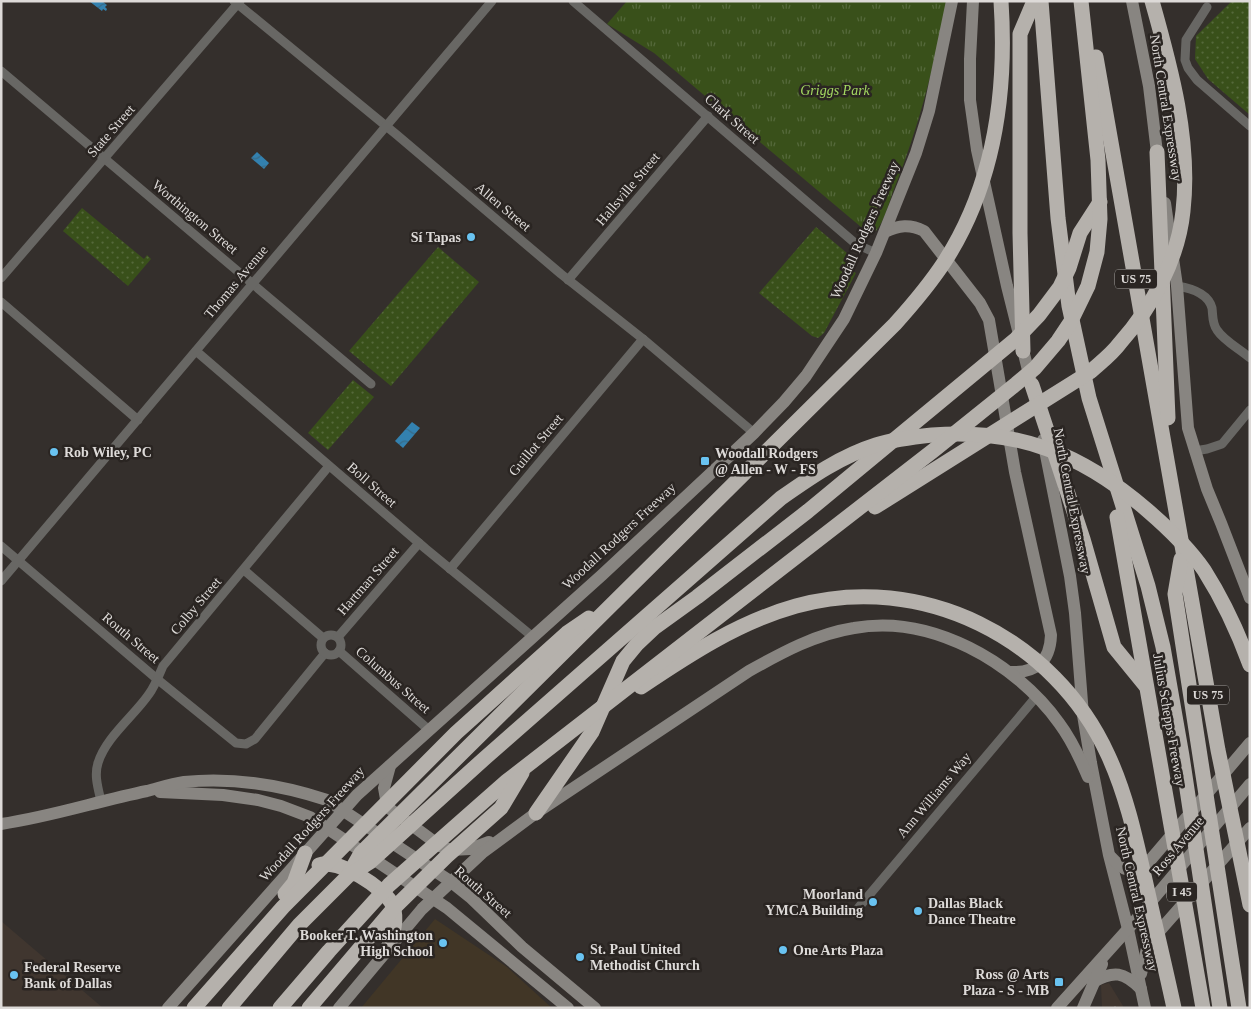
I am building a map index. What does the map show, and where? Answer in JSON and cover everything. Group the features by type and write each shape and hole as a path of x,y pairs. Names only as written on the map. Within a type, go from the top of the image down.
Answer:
{"highway":[{"path":"348,876 361,853 895,324 925,289 945,261 960,235 976,199 995,138 1003,73 1001,1"},
{"path":"1023,351 1020,260 1020,34 1034,1"},
{"path":"1041,1 1057,210 1065,278 1077,348 1101,438 1148,586 1168,667 1220,1008"},
{"path":"280,1008 389,885 506,780 1016,384 1035,368 1058,341 1080,304 1091,277 1099,235 1098,160 1081,1"},
{"name":"US 75","path":"1087,1 1218,750 1250,905"},
{"path":"831,529 858,517 1090,372 1119,345 1141,317 1159,287 1174,253 1183,213 1185,178 1176,99 1152,1"},
{"path":"1157,152 1169,434 1176,507"},
{"path":"536,812 592,732 622,661 636,644 654,628 808,511 1016,339 1039,315 1060,287 1069,268 1080,233 1100,202"},
{"path":"1032,385 1083,539 1114,647 1147,688"},
{"path":"229,1008 299,925 348,876 370,862 485,758 781,498 821,470 850,455 876,445 907,438 958,433 987,434 1024,441 1063,455 1098,472 1169,529 1203,569 1226,609 1250,665"},
{"name":"Julius Schepps Freeway","path":"1101,438 1116,511 1203,1008"},
{"path":"1183,545 1176,594 1239,1008"},
{"path":"506,780 633,692 701,648 743,625 770,614 812,602 856,597 903,600 950,610 998,632 1035,658 1070,693 1097,733 1114,770 1128,808 1174,1008"},
{"path":"193,1008 283,907 456,733 567,633 617,599"},
{"path":"310,1008 394,908 446,856 501,808 526,766"},
{"path":"294,883 305,854"},
{"path":"193,1008 294,883 309,868 323,863 337,865 358,874 380,890 392,904 396,920 387,951"}],"main road":[{"name":"Woodall Rodgers Freeway","path":"168,1008 343,811 391,764 533,637 754,433 789,397 815,365 844,319 876,253 916,153 927,117 952,1"},
{"name":"North Central Expressway","path":"973,1 970,92 975,133 991,216 1032,385 1070,576 1075,613 1082,715 1109,856 1128,929 1145,1008"},
{"name":"North Central Expressway","path":"1132,1 1150,86 1157,152 1178,286 1188,428 1206,489 1250,598"},
{"path":"885,232 896,227 906,226 916,227 924,231 980,303 988,320 1015,472 1051,635 1051,644 1047,656 1040,664 1031,670 1010,672"},
{"path":"339,1008 433,898 503,836 536,812 749,671 786,651 821,636 856,627 887,626 915,629 943,637 967,647 1010,672 1036,696 1059,722 1074,746 1100,807"},
{"path":"1109,856 1127,870 1133,870 1147,864 1250,744"},
{"path":"391,764 384,788 390,809 440,846 451,850 470,850 503,836"},
{"name":"Routh Street","path":"147,791 183,782 214,781 252,783 283,788 327,800 450,881 470,897 522,947 595,1008"},
{"name":"Ross Avenue","path":"1057,1008 1128,929 1250,784"},
{"path":"1,824 32,819 147,791 222,795 258,800 306,814 433,898 568,1008"},
{"path":"1093,982 1106,974 1118,974 1130,978 1140,985 1143,959 1148,944 1250,828"},
{"name":"Ross Avenue","path":"1083,1008 1093,982 1109,950"}],"street":[{"name":"Thomas Avenue","path":"1,581 492,1"},
{"name":"Clark Street","path":"573,1 856,244 876,253"},
{"name":"Allen Street","path":"237,2 387,126 568,280 754,433"},
{"name":"State Street","path":"1,278 105,159 237,2"},
{"path":"1207,7 1186,40 1185,60 1188,68 1197,80 1250,126"},
{"name":"Worthington Street","path":"1,70 371,384"},
{"name":"Hallsville Street","path":"568,280 708,116"},
{"path":"1178,286 1195,290 1208,299 1212,307 1214,325 1218,332 1250,358"},
{"path":"1,302 138,420"},
{"name":"Guillot Street","path":"450,569 642,339"},
{"name":"Boll Street","path":"196,351 419,543 533,637"},
{"path":"1194,451 1222,444 1250,410"},
{"name":"Colby Street","path":"101,801 97,781 98,762 104,751 119,729 149,694 163,666 329,466"},
{"name":"Hartman Street","path":"338,637 419,543"},
{"name":"Routh Street","path":"1,546 157,679 236,743 246,744 255,738 325,653"},
{"path":"244,570 323,638"},
{"path":"325,653 321,644 323,638 330,634 338,637"},
{"name":"Columbus Street","path":"325,653 331,655 339,651 341,644 338,637"},
{"name":"Columbus Street","path":"339,651 428,730"},
{"name":"Ann Williams Way","path":"854,913 1036,696"}],"shaded area":[{"name":"Booker T. Washington High School","path":"435,919 507,967 552,1008 361,1008"},
{"path":"1,921 103,1008 1,1008"},
{"path":"1109,983 1123,1008 1102,1008 1101,985"}],"green space":[{"name":"Griggs Park","path":"627,1 947,1 931,73 911,143 882,222 876,231 867,232 654,53 607,24"},
{"path":"1232,1 1250,1 1250,115 1208,79 1195,59 1196,36"},
{"path":"82,208 144,259 147,255 151,259 128,286 63,231"},
{"path":"816,227 854,259 855,262 851,270 856,273 824,333 818,338 812,336 759,293"},
{"path":"438,247 479,282 391,386 349,351"},
{"path":"353,380 374,397 328,450 308,433"}],"water":[{"path":"89,1 102,1 107,5 105,7 106,11 103,9 102,11"},
{"path":"257,152 269,163 264,169 251,158"},
{"path":"412,422 420,428 403,448 395,441"}],"place":[{"name":"Sí Tapas","path":"471,237"},
{"name":"Rob Wiley, PC","path":"54,452"},
{"name":"Woodall Rodgers @ Allen - W - FS","path":"705,461"},
{"name":"Moorland YMCA Building","path":"873,902"},
{"name":"Dallas Black Dance Theatre","path":"918,911"},
{"name":"Booker T. Washington High School","path":"443,943"},
{"name":"One Arts Plaza","path":"783,950"},
{"name":"St. Paul United Methodist Church","path":"580,957"},
{"name":"Federal Reserve Bank of Dallas","path":"14,975"},
{"name":"Ross @ Arts Plaza - S - MB","path":"1059,982"}]}
